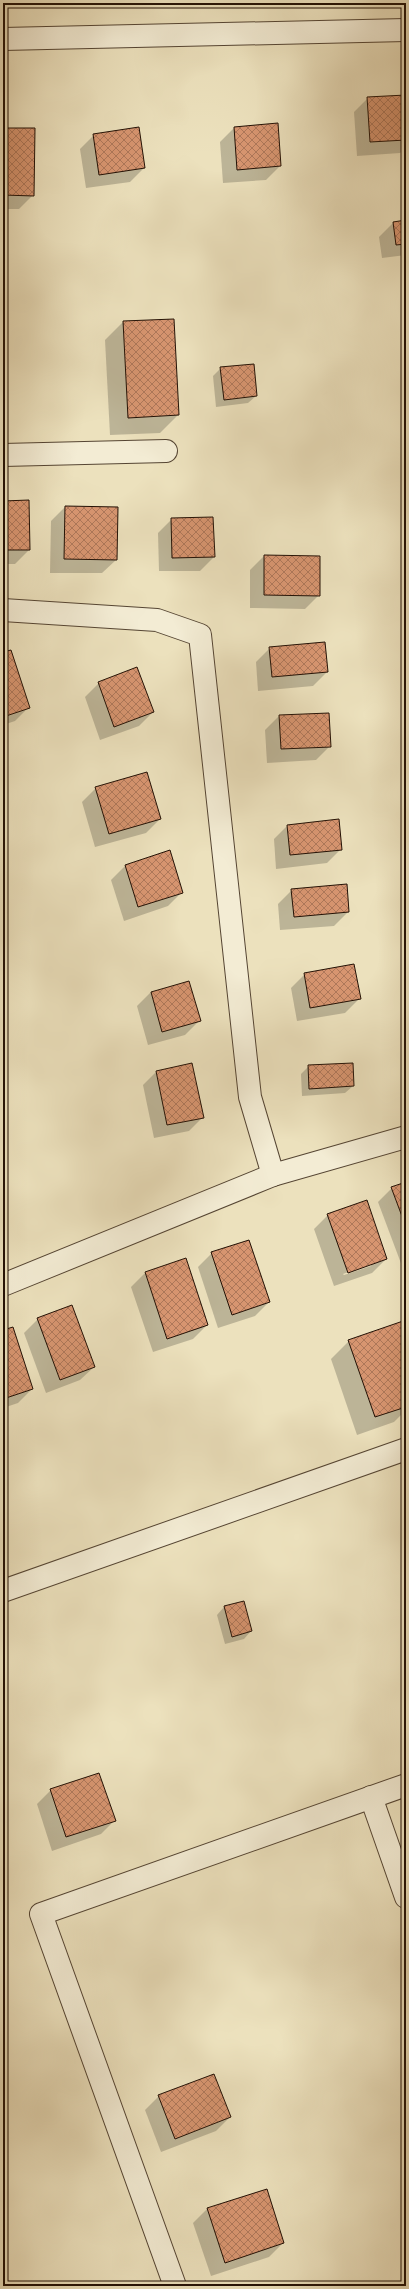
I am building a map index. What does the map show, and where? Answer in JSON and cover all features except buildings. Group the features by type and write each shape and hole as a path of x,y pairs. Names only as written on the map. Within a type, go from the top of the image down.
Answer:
{"street":[{"path":"3,39 406,30"},
{"path":"3,455 166,451"},
{"path":"3,610 157,620 200,635 250,1096 273,1175"},
{"path":"3,1285 273,1175 406,1137"},
{"path":"3,1591 406,1449"},
{"path":"175,2286 41,1914 406,1785"},
{"path":"372,1797 406,1897"}]}
